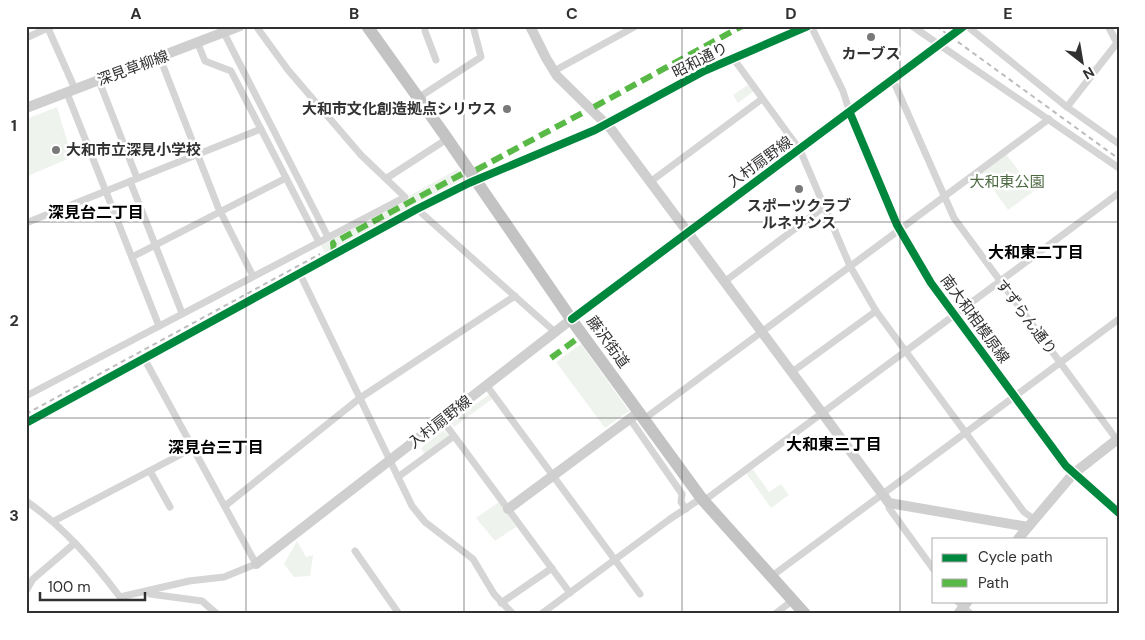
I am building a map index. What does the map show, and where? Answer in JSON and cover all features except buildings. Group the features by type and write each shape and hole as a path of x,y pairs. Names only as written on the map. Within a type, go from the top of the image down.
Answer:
{"highway":[{"name":"藤沢街道","path":"367,26 572,319 638,417 702,499 805,614"}],"street":[{"name":"深見草柳線","path":"26,108 198,44 240,26"},
{"path":"26,396 405,197 361,155 288,70 256,26"},
{"path":"418,98 481,57 473,26"},
{"path":"530,26 554,71 572,93 607,124 883,494 889,503 889,508 932,567"},
{"path":"554,71 636,26"},
{"name":"昭和通り","path":"26,423 145,360 417,209 475,181 607,124 733,58 810,26"},
{"name":"南大和相模原線","path":"810,26 843,91 850,113 900,229 931,283 1073,474 1119,514"},
{"path":"912,26 1119,168"},
{"path":"965,26 1067,107 1119,144"},
{"name":"入村扇野線","path":"256,564 572,319 965,26"},
{"path":"1067,107 1118,43 1108,26"},
{"path":"26,38 49,27 106,191 159,326"},
{"path":"425,31 436,60"},
{"path":"224,33 328,237"},
{"path":"198,44 205,61 230,71 319,242"},
{"path":"160,58 220,212 253,276"},
{"path":"733,58 800,150 850,266 876,311 1031,523"},
{"name":"すずらん通り","path":"893,80 943,197 954,218 1118,439"},
{"path":"99,81 155,245 182,313"},
{"path":"650,182 762,99"},
{"path":"508,509 762,331 1049,119"},
{"path":"26,223 261,129"},
{"path":"387,178 447,139"},
{"path":"132,257 286,178"},
{"path":"541,614 686,509 709,497 1119,193"},
{"path":"724,282 824,207"},
{"path":"417,209 555,332"},
{"path":"300,274 412,506 425,522 473,559 501,603 513,614"},
{"path":"225,506 360,398 515,296"},
{"path":"792,372 876,311"},
{"path":"772,576 1119,319"},
{"path":"26,501 54,521 97,566 120,597 145,593 189,581 224,577 256,564 145,360"},
{"path":"487,386 640,594"},
{"path":"638,417 682,494 681,502 686,509"},
{"path":"442,420 570,593"},
{"path":"398,478 454,436"},
{"path":"1019,538 1073,474 1118,439"},
{"path":"54,521 193,448"},
{"path":"150,471 170,507"},
{"path":"889,503 1031,523"},
{"path":"26,591 33,579 75,543"},
{"path":"355,550 399,614"},
{"path":"501,603 552,568"},
{"path":"145,593 202,601 217,614"},
{"path":"775,614 793,600"}],"green space":[{"path":"749,84 754,91 738,103 733,95"},
{"path":"57,107 72,157 26,177 26,119"},
{"name":"大和東公園","path":"1006,154 1034,191 1008,210 981,172"},
{"path":"458,169 465,180 326,256 320,243 410,198 409,196"},
{"path":"581,344 629,411 605,428 556,362"},
{"path":"490,394 492,399 454,427 450,422"},
{"path":"444,430 449,436 425,455 421,448"},
{"path":"752,468 769,492 781,484 789,495 771,508 746,473"},
{"path":"499,502 516,527 495,541 476,518"},
{"path":"297,541 306,557 313,555 310,576 294,577 284,564"}],"railway":[{"path":"936,26 1119,159"},
{"path":"26,414 320,254"}],"marked path":[{"path":"594,107 742,26"},
{"path":"476,170 586,111"},
{"path":"334,252 333,243 462,174"},
{"path":"551,358 578,338"}],"cycle path":[{"path":"26,423 417,209 469,183 595,130 704,71 808,26"},
{"path":"572,319 964,26"},
{"path":"850,113 897,225 931,283 1066,466 1119,513"}],"place":[{"name":"カーブス","path":"871,37"},
{"name":"大和市文化創造拠点シリウス","path":"507,109"},
{"name":"大和市立深見小学校","path":"56,150"},
{"name":"スポーツクラブ ルネサンス","path":"799,189"}],"district":[{"name":"深見台二丁目","path":"96,212"},
{"name":"大和東二丁目","path":"1036,252"},
{"name":"大和東三丁目","path":"834,444"},
{"name":"深見台三丁目","path":"216,447"}]}
